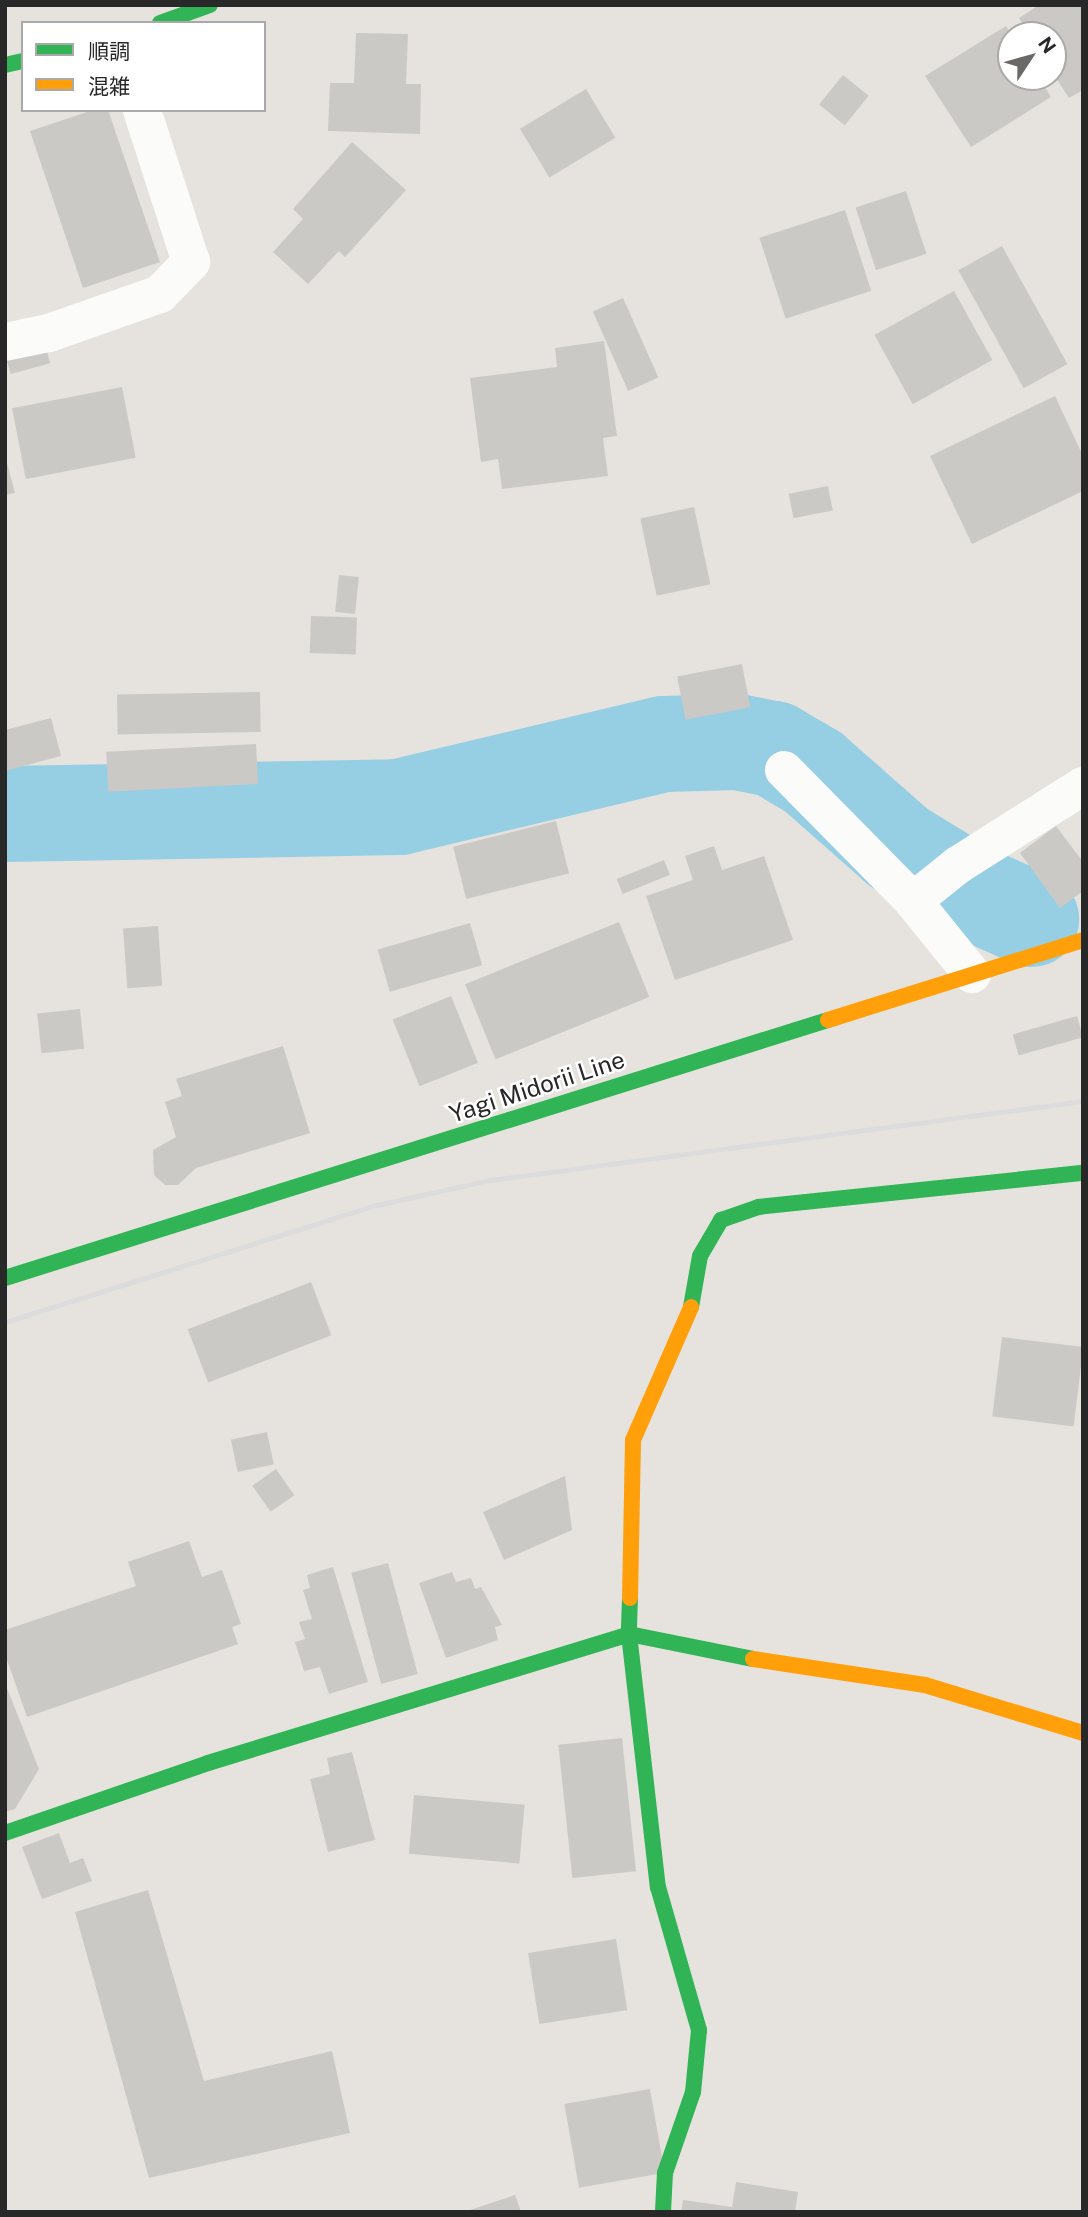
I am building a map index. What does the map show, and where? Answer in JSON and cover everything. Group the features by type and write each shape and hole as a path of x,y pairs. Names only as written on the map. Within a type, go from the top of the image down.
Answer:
{"main road":[{"path":"165,21 209,5"},
{"name":"Yagi Midorii Line","path":"5,1278 1083,940"},
{"path":"663,2212 665,2173 693,2092 699,2030 659,1887 629,1633 633,1440 689,1321 700,1256 721,1220 758,1207 1083,1173"},
{"path":"5,1833 208,1763 629,1633 677,1647 925,1685 1083,1734"}],"street":[{"path":"5,342 49,333 160,294 191,262 143,112"},
{"path":"784,770 921,895 972,974"},
{"path":"921,895 958,864 1083,786"}],"building":[{"path":"1039,5 1083,5 1083,90 1069,98 1065,91 1067,91 1067,21 1021,21 1019,18"},
{"path":"997,32 997,91 1047,91 1051,97 971,147 925,76"},
{"path":"356,33 408,34 406,84 421,84 420,134 328,131 330,83 354,83"},
{"path":"843,75 869,96 845,125 819,105"},
{"path":"586,89 615,138 549,178 520,129"},
{"path":"87,112 109,112 160,262 83,288 30,131"},
{"path":"352,142 406,190 345,257 339,251 308,284 273,252 303,219 293,209"},
{"path":"906,191 926,254 876,270 856,207"},
{"path":"845,210 871,291 786,319 759,238"},
{"path":"1002,246 1067,364 1024,388 958,270"},
{"path":"954,291 992,360 913,404 874,335"},
{"path":"623,298 658,377 628,391 593,311"},
{"path":"604,341 617,436 603,438 608,476 502,489 498,459 481,462 470,378 557,367 555,348"},
{"path":"45,344 50,363 11,374 5,355"},
{"path":"122,387 136,458 26,479 12,408"},
{"path":"1055,396 1083,456 1083,491 972,544 930,456"},
{"path":"5,455 15,493 5,495"},
{"path":"828,486 833,511 794,518 789,494"},
{"path":"694,507 710,584 657,596 640,518"},
{"path":"339,575 359,577 355,614 335,612"},
{"path":"311,616 357,618 356,655 310,653"},
{"path":"742,664 750,707 686,720 677,677"},
{"path":"260,692 261,732 118,734 117,694"},
{"path":"51,718 61,756 5,771 5,730"},
{"path":"256,744 258,784 108,792 106,752"},
{"path":"556,821 569,873 466,899 453,847"},
{"path":"1056,826 1083,862 1083,891 1060,908 1020,853"},
{"path":"714,846 722,870 764,856 793,940 675,980 646,896 693,880 685,856"},
{"path":"664,860 670,875 623,894 617,879"},
{"path":"619,922 649,997 495,1059 465,984"},
{"path":"470,923 482,965 390,992 378,949"},
{"path":"158,926 162,986 127,988 123,928"},
{"path":"451,996 478,1063 420,1086 393,1020"},
{"path":"80,1009 84,1049 41,1053 37,1013"},
{"path":"1077,1016 1083,1037 1019,1056 1013,1034"},
{"path":"283,1046 310,1133 196,1168 178,1185 165,1185 154,1175 153,1150 176,1137 165,1102 182,1096 176,1079"},
{"path":"311,1282 331,1335 208,1383 188,1329"},
{"path":"1002,1337 1083,1347 1074,1426 992,1416"},
{"path":"267,1432 274,1464 238,1472 231,1440"},
{"path":"276,1469 294,1495 271,1512 252,1486"},
{"path":"565,1476 572,1530 504,1560 483,1512"},
{"path":"189,1541 202,1577 222,1570 241,1624 232,1627 238,1644 27,1717 5,1654 5,1630 136,1586 128,1562"},
{"path":"388,1563 418,1674 381,1684 351,1573"},
{"path":"333,1567 368,1682 329,1694 320,1667 304,1671 295,1642 305,1639 299,1622 312,1619 303,1590 310,1588 307,1575"},
{"path":"452,1572 456,1582 471,1578 475,1589 481,1587 502,1625 495,1627 498,1640 446,1658 419,1583"},
{"path":"5,1683 39,1769 15,1809 5,1812"},
{"path":"622,1738 636,1871 572,1878 558,1745"},
{"path":"352,1752 375,1840 328,1852 310,1779 330,1774 327,1758"},
{"path":"414,1795 525,1805 519,1863 409,1854"},
{"path":"59,1833 70,1863 83,1858 92,1881 42,1899 22,1847"},
{"path":"148,1890 204,2081 332,2051 350,2133 149,2178 75,1912"},
{"path":"616,1939 627,2010 539,2024 528,1953"},
{"path":"650,2089 665,2173 579,2188 564,2104"},
{"path":"736,2182 798,2192 795,2212 681,2212 683,2200 732,2207"},
{"path":"515,2195 521,2212 467,2211"}],"waterway":[{"path":"5,814 399,807 664,744 737,742 774,749 813,772 898,847 971,892 1031,919"}],"railway":[{"path":"5,1322 377,1205 490,1180 1083,1101"}],"traffic: fast":[{"path":"166,21 210,5"},
{"path":"5,65 21,61"},
{"path":"5,1278 828,1020"},
{"path":"691,1307 700,1256 721,1220 758,1207 1083,1173"},
{"path":"630,1598 629,1634 658,1887 699,2030 693,2092 665,2173 663,2212"},
{"path":"5,1833 208,1763 629,1634 753,1659"}],"traffic: slow":[{"path":"828,1020 1083,940"},
{"path":"630,1598 633,1440 691,1307"},
{"path":"753,1659 925,1685 1083,1733"}]}
